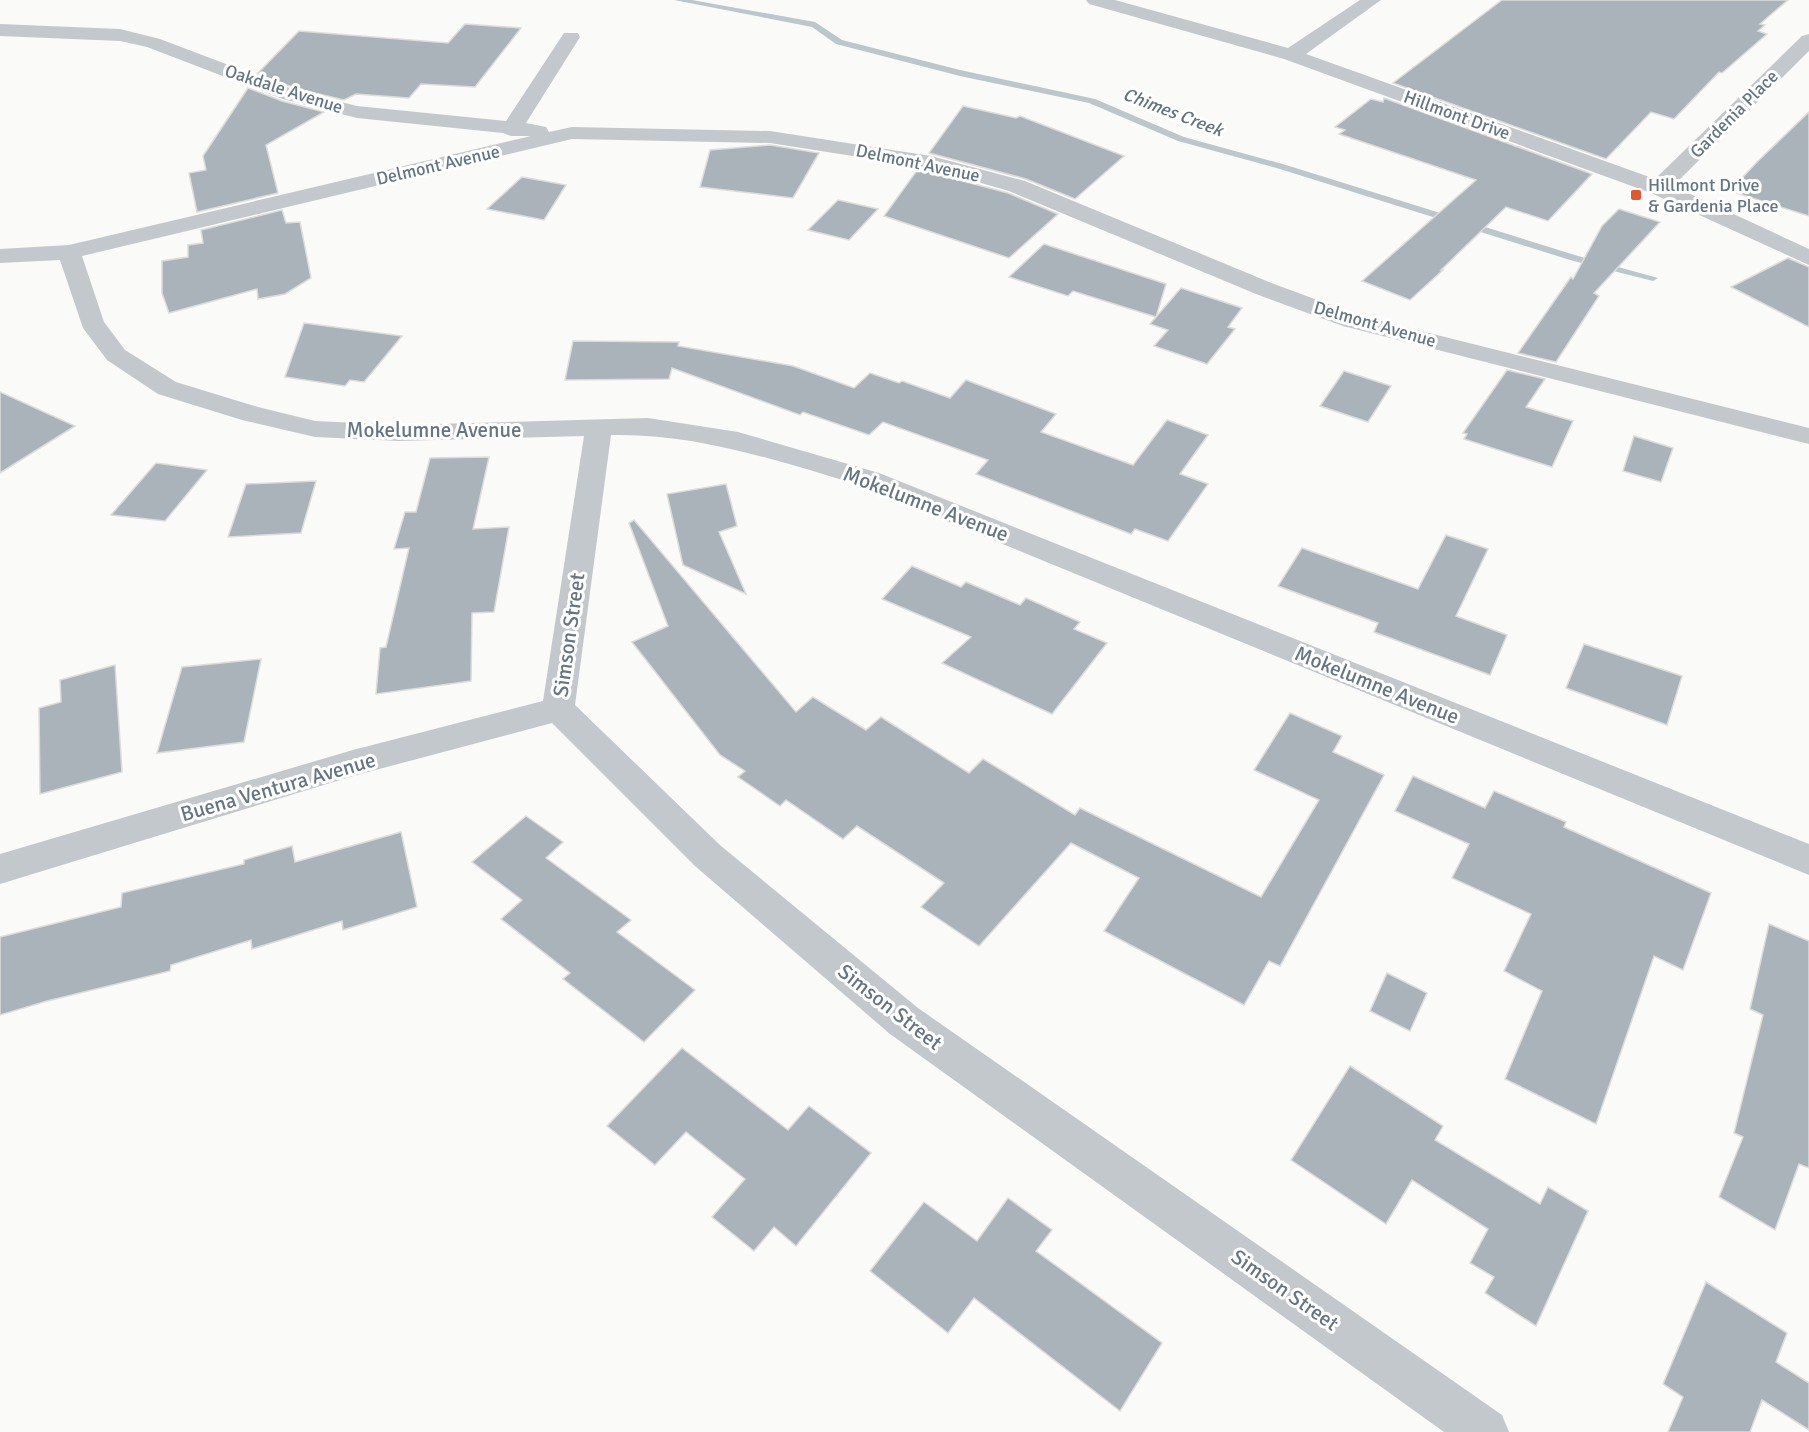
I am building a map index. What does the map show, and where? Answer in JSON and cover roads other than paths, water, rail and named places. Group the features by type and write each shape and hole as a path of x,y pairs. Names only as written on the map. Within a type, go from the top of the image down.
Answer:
{"street":[{"name":"Hillmont Drive","path":"1095,0 1291,55 1659,188 1809,258"},
{"path":"1291,55 1372,0"},
{"name":"Oakdale Avenue","path":"0,30 120,35 153,43 290,94 357,112 510,130 572,133"},
{"path":"510,130 571,37"},
{"name":"Gardenia Place","path":"1659,188 1809,40"},
{"name":"Delmont Avenue","path":"0,256 69,252 572,133 770,137 931,162 1017,186 1265,290 1352,321 1809,436"},
{"name":"Mokelumne Avenue","path":"69,252 92,323 116,355 167,388 251,414 315,429 399,433 648,426 738,440 869,479 1809,860"},
{"name":"Simson Street","path":"599,428 558,709 708,856 904,1021 1485,1432"},
{"name":"Buena Ventura Avenue","path":"0,869 353,764 558,709"}],"waterway":[{"name":"Chimes Creek","path":"678,0 815,25 839,42 960,73 1092,101 1181,139 1283,167 1574,258 1653,278"}],"place":[{"name":"Hillmont Drive & Gardenia Place","path":"1636,195"}]}
